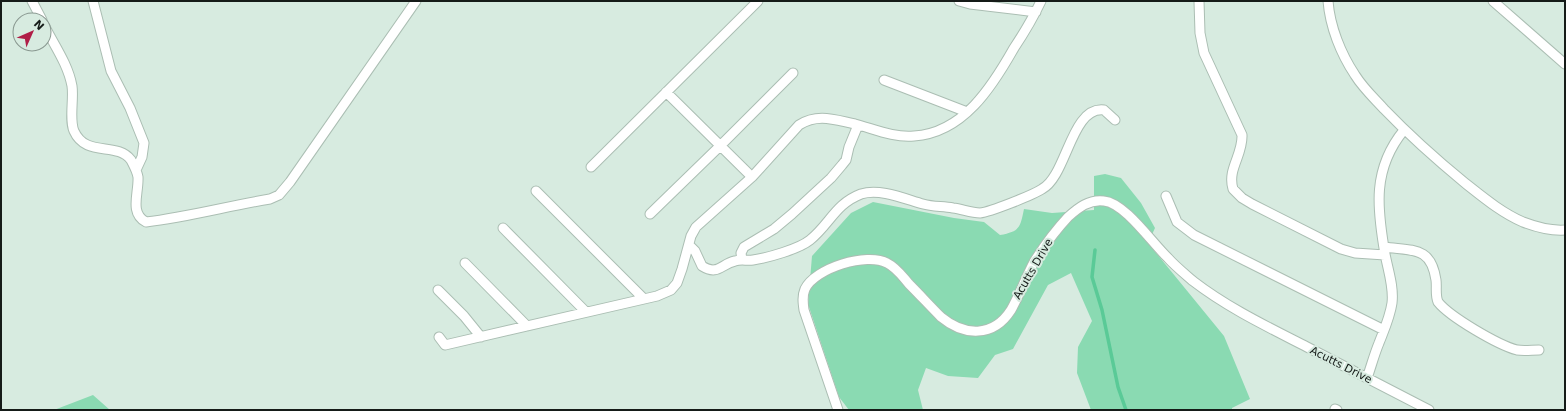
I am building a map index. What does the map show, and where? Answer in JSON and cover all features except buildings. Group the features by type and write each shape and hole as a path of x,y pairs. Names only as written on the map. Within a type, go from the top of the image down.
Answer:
{"street":[{"path":"32,1 38,12"},
{"path":"93,1 111,71 130,108 144,143 142,157 136,170"},
{"path":"52,40 69,73 73,94 73,130 83,143 92,147 122,152 128,157 136,170 138,182 136,206 141,218 146,222 188,216 276,197 290,182 416,1"},
{"path":"591,167 758,1"},
{"path":"958,1 970,4 1036,12"},
{"path":"438,337 445,345 663,293 674,286 680,276 691,236 696,227 752,177 795,128 803,122 823,117 899,136 921,136 941,130 968,112 994,82 1041,1"},
{"path":"1199,1 1200,33 1204,53 1242,135 1242,142 1231,174 1232,189 1252,204 1341,249 1355,253 1416,251 1428,257 1434,270 1438,302 1452,315 1471,327 1510,347 1521,350 1539,350"},
{"path":"1328,1 1332,24 1342,53 1348,64 1363,86 1404,130 1440,162 1494,206 1526,223 1548,229 1565,230"},
{"path":"1493,1 1565,64"},
{"path":"650,214 793,73"},
{"path":"884,80 968,112"},
{"path":"666,92 752,177"},
{"path":"689,245 695,251 702,266 712,270 719,269 732,262 754,260 801,246 814,236 843,204 867,193 891,195 932,206 979,213 990,210 1048,186 1084,118 1088,114 1095,111 1104,110 1115,120"},
{"path":"742,260 744,247 774,229 831,178 846,160 858,125"},
{"path":"1367,378 1390,313 1392,296 1379,202 1379,186 1388,153 1404,130"},
{"path":"536,191 643,298"},
{"path":"1166,196 1178,222 1194,235 1384,330"},
{"name":"Acutts Drive","path":"838,410 807,320 803,302 805,288 813,280 823,273 840,265 862,259 882,260 896,269 948,323 966,331 987,329 998,324 1010,311 1034,262 1058,228 1079,207 1093,201 1103,200 1115,204 1124,211 1168,259 1193,281 1238,312 1429,410"},
{"path":"503,228 586,312"},
{"path":"465,263 527,326"},
{"path":"438,290 464,316 481,337"}],"green space":[{"path":"1105,174 1121,178 1141,203 1155,228 1148,243 1224,336 1250,399 1232,408 1232,410 1091,410 1077,373 1078,347 1092,321 1071,273 1048,285 1013,349 995,355 978,378 948,376 926,368 918,390 923,410 849,410 839,397 808,304 812,256 851,213 873,202 954,218 984,222 1000,235 1012,232 1018,228 1024,209 1052,213 1094,210 1094,176"},
{"path":"93,395 110,410 54,410"}],"waterway":[{"path":"1095,250 1092,277 1102,310 1118,387 1126,410"}]}
